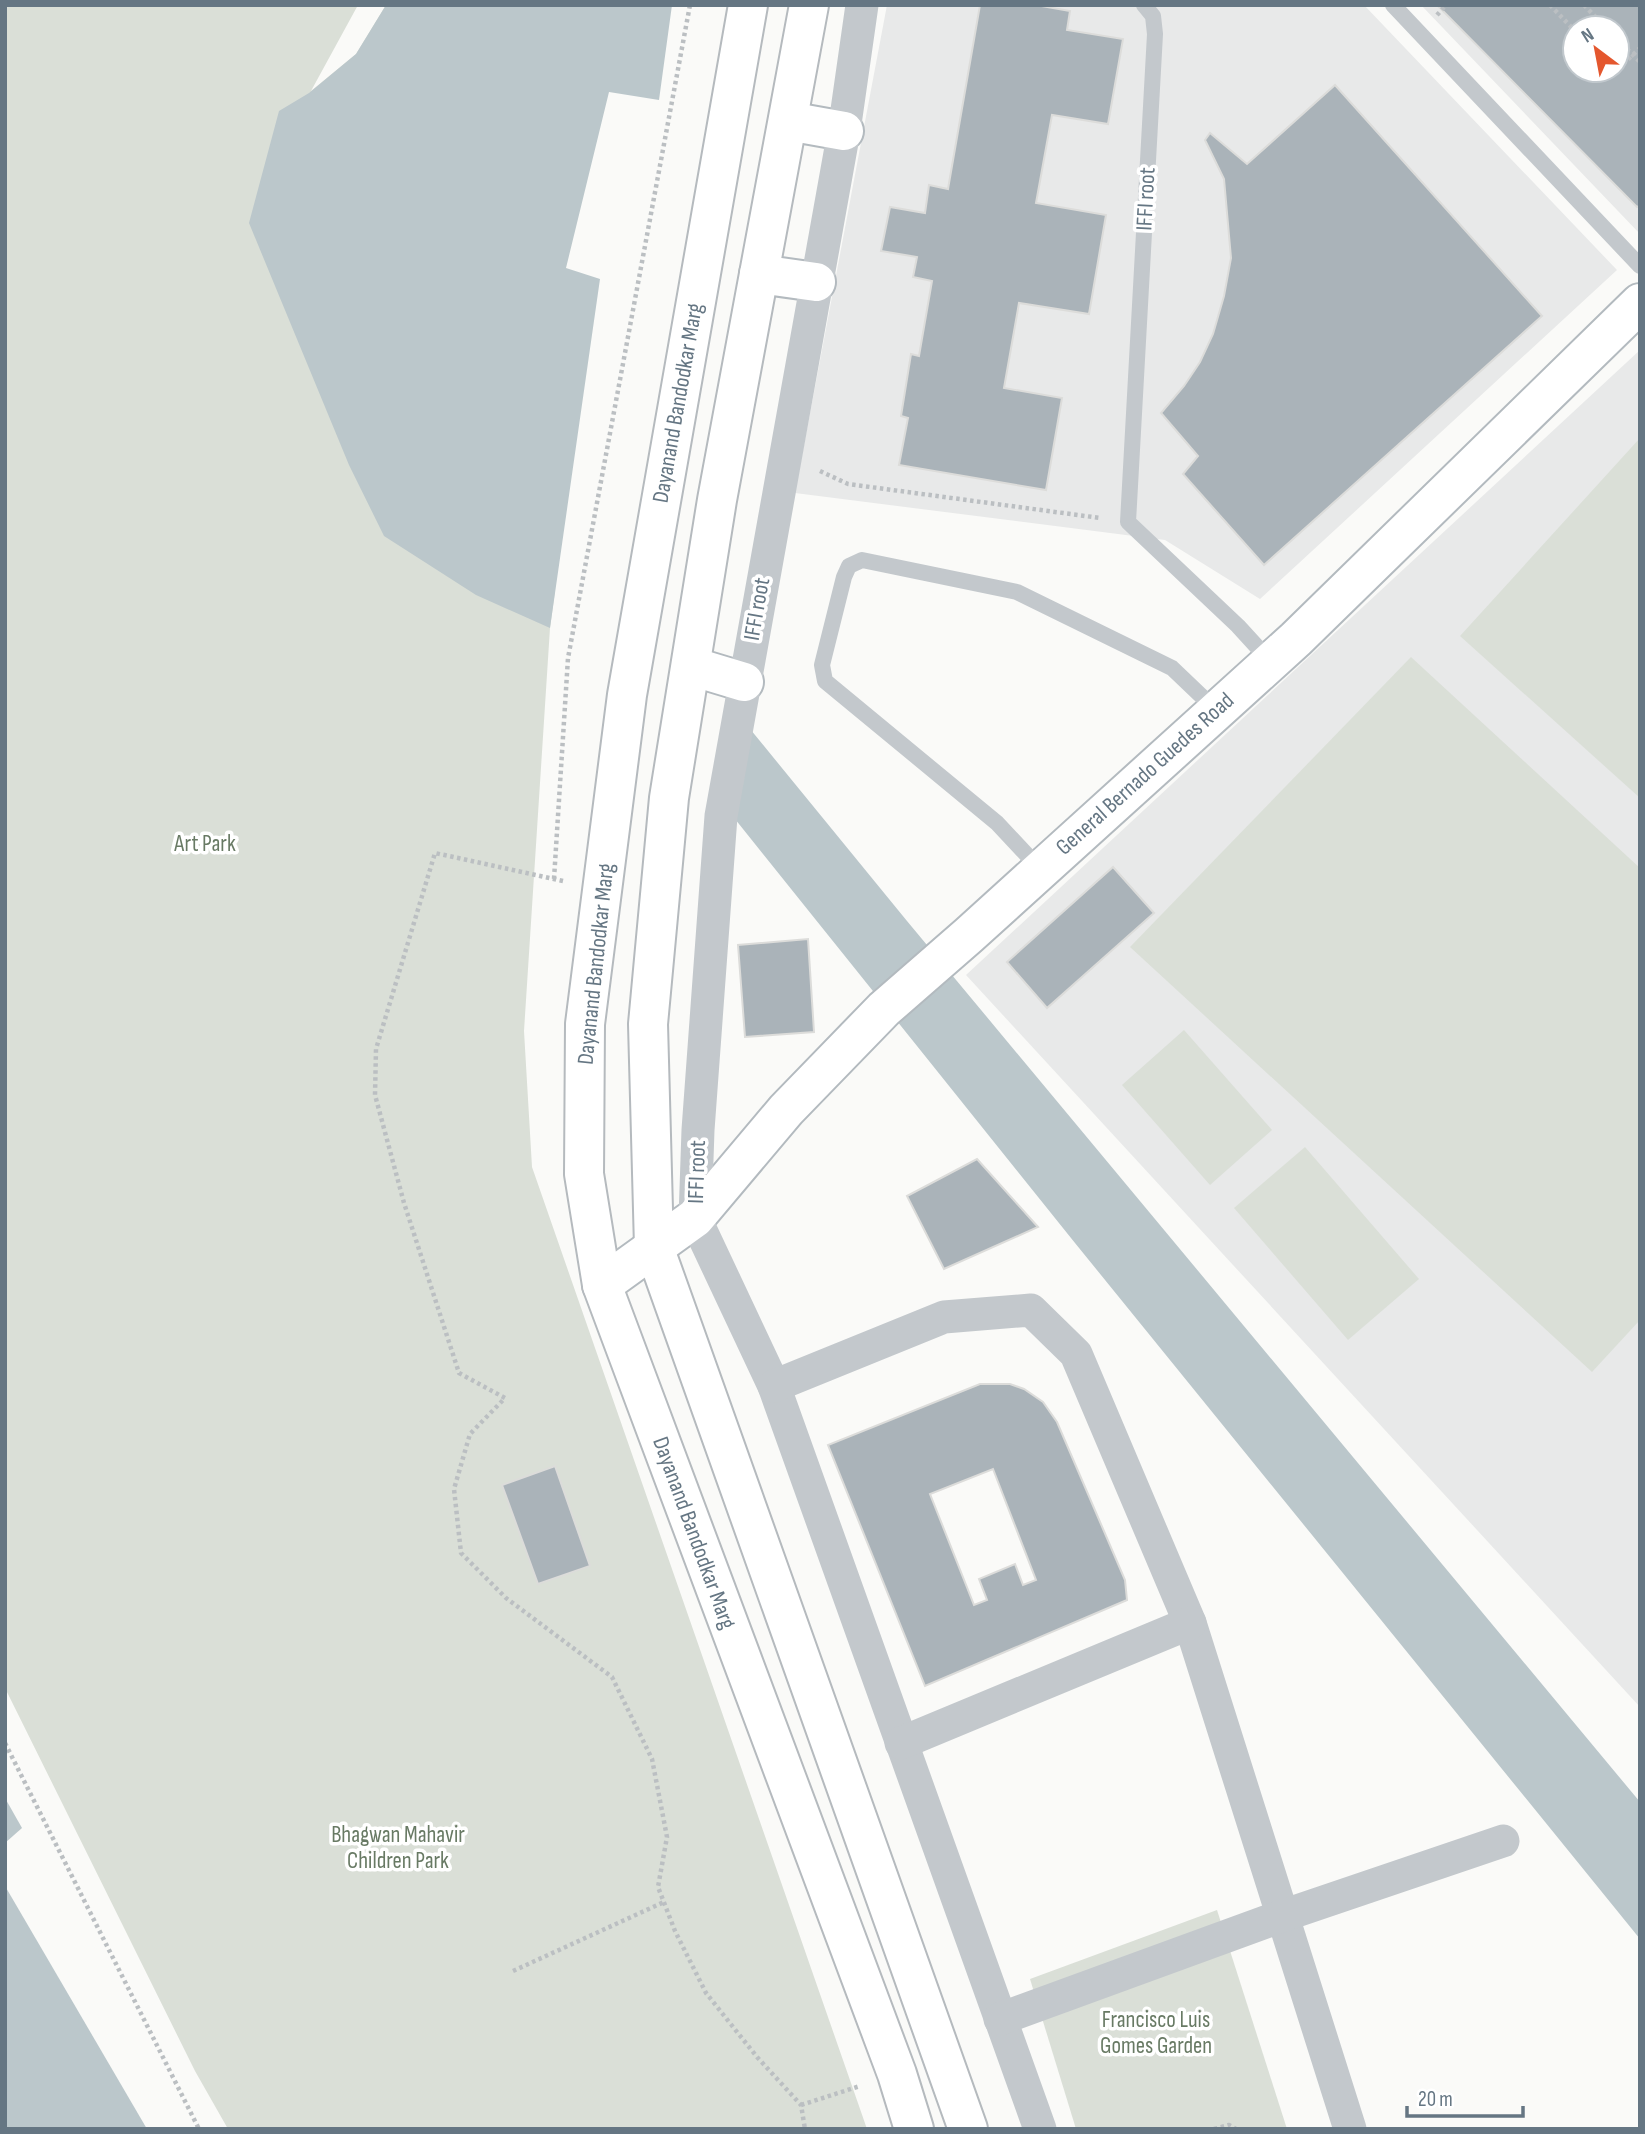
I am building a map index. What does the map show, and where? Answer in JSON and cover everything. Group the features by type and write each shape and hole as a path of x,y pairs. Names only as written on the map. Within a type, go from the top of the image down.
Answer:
{"main road":[{"name":"Dayanand Bandodkar Marg","path":"748,5 627,695 585,1024 584,1174 601,1284 897,2074 914,2129"},
{"path":"809,5 718,500 669,798 648,1024 654,1247 968,2129"},
{"path":"788,121 844,131"},
{"path":"759,274 816,282"},
{"name":"General Bernado Guedes Road","path":"601,1284 695,1218 786,1110 884,1009 1270,661 1640,303"},
{"path":"691,666 744,682"}],"street":[{"name":"IFFI root","path":"695,1218 698,1130 721,816 844,131 862,5"},
{"path":"695,1218 774,1386 1040,2129"},
{"path":"774,1386 944,1317 1031,1310 1076,1354 1190,1623 1350,2129"},
{"path":"901,1743 1190,1623"},
{"path":"1000,2019 1282,1916 1503,1841"}],"lane":[{"name":"IFFI root","path":"1128,522 1155,34 1153,16 1144,5"},
{"path":"1393,5 1640,266"},
{"path":"1128,522 1270,661"},
{"path":"1040,869 997,823 825,681 822,665 849,566 862,560 1017,592 1172,668 1216,710"}],"path":[{"path":"554,879 568,658 690,5"},
{"path":"785,449 830,477 848,484 1128,522"},
{"path":"602,890 435,853 376,1049 375,1095 404,1203 459,1373 505,1398 470,1434 454,1489 461,1553 506,1598 612,1677 652,1759 667,1837 658,1887 675,1931 706,1993 757,2057 801,2105 806,2129"},
{"path":"5,1743 199,2129"},
{"path":"513,1971 664,1902"},
{"path":"801,2105 897,2074"},
{"path":"1214,2129 1229,2125 1236,2129"}],"shaded area":[{"path":"386,5 672,5 659,100 609,92 566,268 600,279 550,628 476,595 384,536 349,465 249,223 279,111 309,93 356,54"},
{"path":"887,5 1364,5 1617,270 1260,599 1165,540 795,493"},
{"path":"1421,5 1640,5 1640,234"},
{"path":"1640,350 1640,1707 966,975"},
{"path":"746,724 1640,1802 1640,1939 735,819"},
{"path":"5,1798 22,1828 5,1843"},
{"path":"5,1886 147,2129 5,2129"}],"green space":[{"name":"Bhagwan Mahavir Children Park","path":"5,5 358,5 311,91 356,54 386,5 555,591 550,628 524,1031 532,1167 867,2129 228,2129 195,2071 5,1688"},
{"path":"1640,438 1640,798 1460,636"},
{"path":"1411,657 1640,868 1640,1320 1592,1372 1130,947"},
{"path":"1184,1030 1272,1130 1210,1185 1122,1085"},
{"path":"1305,1147 1419,1279 1348,1340 1234,1208"},
{"name":"Francisco Luis Gomes Garden","path":"1217,1910 1287,2129 1076,2129 1030,1979"}],"building":[{"path":"980,5 1036,5 1070,11 1067,30 1123,39 1108,124 1052,115 1036,203 1106,215 1089,314 1019,303 1004,388 1062,398 1046,490 899,465 908,418 901,416 911,354 919,356 932,281 913,277 917,257 881,251 890,207 925,213 929,185 948,189"},
{"path":"1437,5 1640,5 1640,205 1637,207"},
{"path":"1335,85 1542,316 1264,565 1183,474 1198,456 1161,413 1200,362 1213,334 1231,258 1224,179 1205,140 1210,133 1247,164"},
{"path":"1113,867 1154,913 1047,1008 1007,962"},
{"path":"808,939 814,1032 745,1037 738,945"},
{"path":"977,1159 1038,1227 944,1269 907,1196"},
{"path":"980,1384 1010,1384 1024,1389 1043,1402 1057,1422 1125,1580 1127,1600 925,1686 828,1445","holes":["993,1469 1036,1580 1023,1585 1015,1564 979,1579 987,1600 974,1605 930,1494"]},
{"path":"555,1466 590,1566 538,1584 502,1485"}],"park label":[{"name":"Art Park","path":"205,844"}]}
